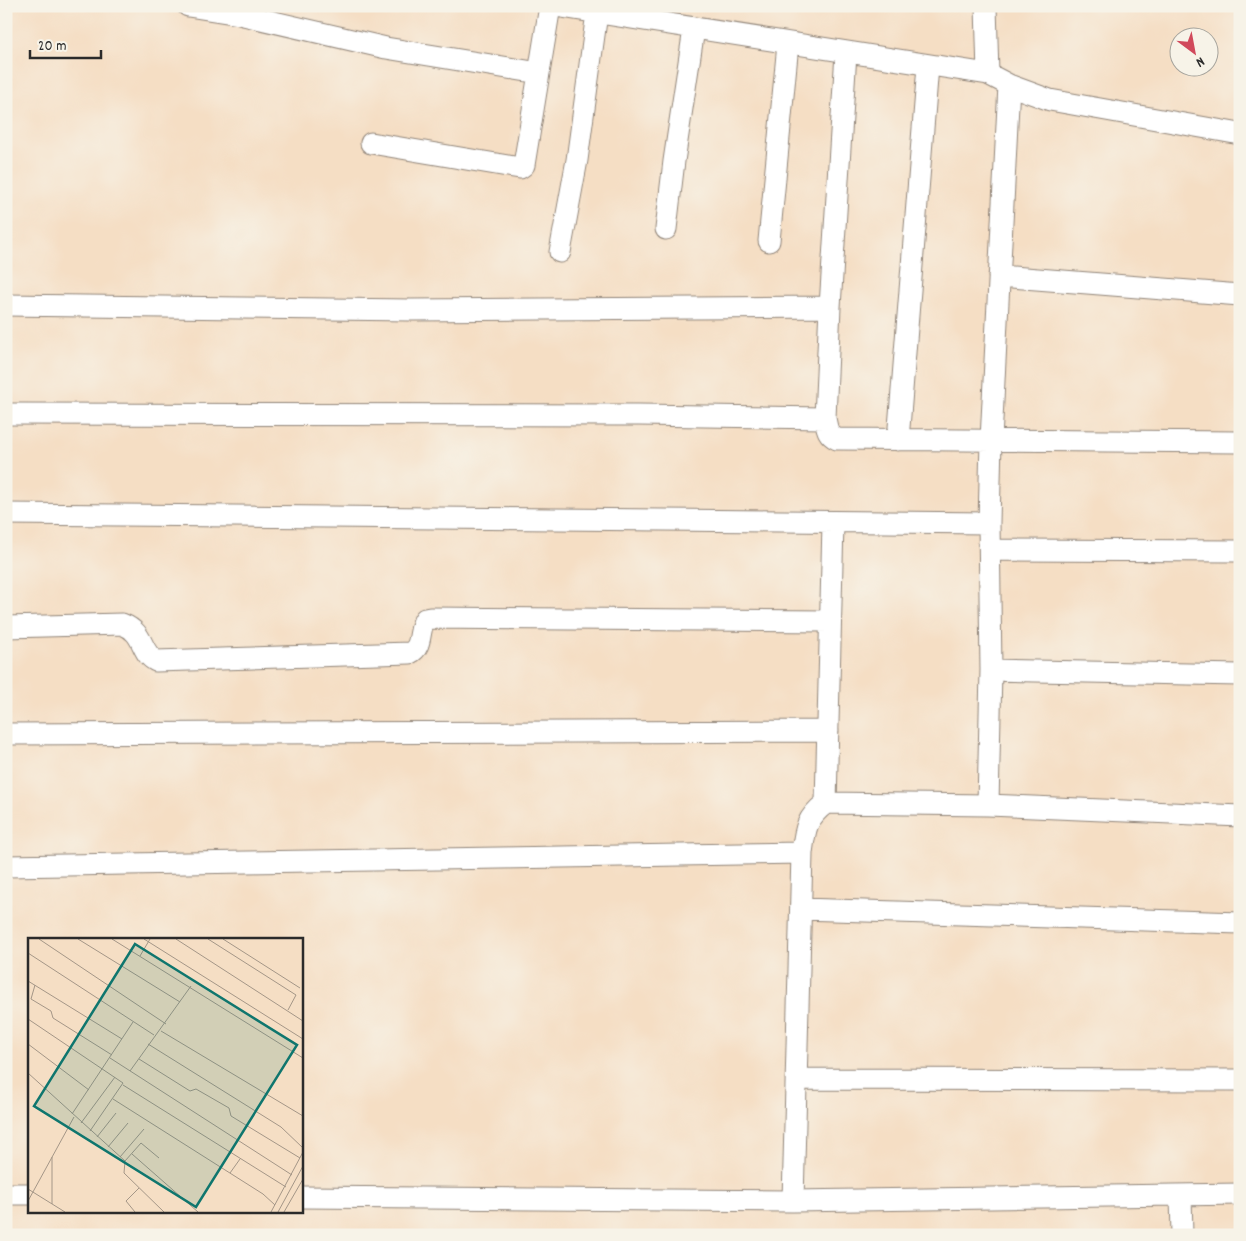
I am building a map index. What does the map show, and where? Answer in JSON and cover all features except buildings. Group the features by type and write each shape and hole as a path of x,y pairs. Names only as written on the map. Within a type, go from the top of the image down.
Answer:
{"street":[{"path":"188,6 239,14 386,48 539,73"},
{"path":"371,143 520,168 524,165 550,6"},
{"path":"555,6 988,74 1050,100 1240,134"},
{"path":"986,6 988,74"},
{"path":"560,252 577,160 597,13"},
{"path":"666,229 674,161 694,29"},
{"path":"769,241 788,44"},
{"path":"846,53 825,418 831,436 837,439 898,440 1240,442"},
{"path":"898,440 928,66"},
{"path":"988,805 991,670 991,440 1010,84"},
{"path":"999,276 1240,295"},
{"path":"6,305 412,310 830,307"},
{"path":"6,414 639,415 825,418"},
{"path":"6,514 990,523"},
{"path":"826,803 833,523"},
{"path":"990,550 1240,551"},
{"path":"6,627 122,624 137,633 151,658 156,661 162,661 410,653 415,651 419,644 423,624 426,619 430,618 830,622"},
{"path":"991,670 1240,675"},
{"path":"6,734 828,731"},
{"path":"793,1201 802,852 806,826 812,816 826,803 988,805 1240,816"},
{"path":"6,866 802,852"},
{"path":"800,909 1240,923"},
{"path":"796,1079 1240,1080"},
{"path":"6,1194 28,1194"},
{"path":"1181,1194 1182,1235"},
{"path":"302,1197 793,1201 1240,1194"}]}
